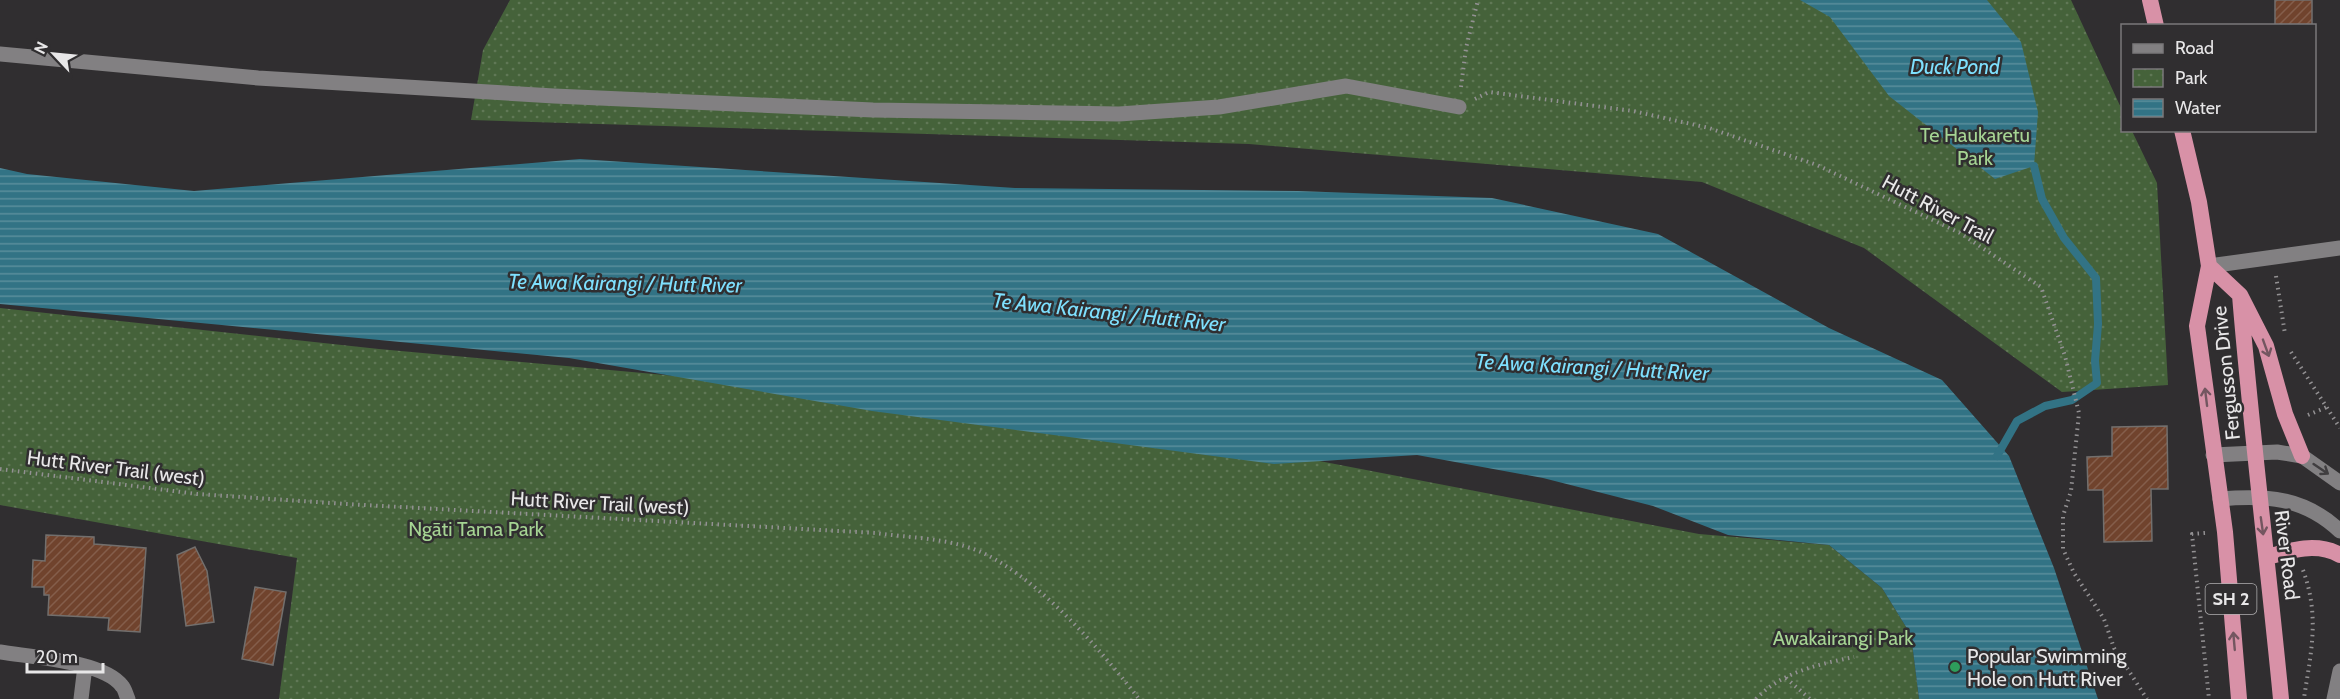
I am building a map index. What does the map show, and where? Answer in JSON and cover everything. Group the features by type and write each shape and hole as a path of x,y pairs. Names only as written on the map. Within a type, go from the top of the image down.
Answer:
{"highway":[{"path":"2150,0 2156,24"},
{"name":"Fergusson Drive","path":"2182,132 2199,202 2209,266 2197,326 2220,499"},
{"name":"Fergusson Drive","path":"2209,266 2240,295 2256,452"},
{"path":"2240,295 2266,346 2285,414 2302,456"},
{"name":"River Road","path":"2256,452 2281,699"},
{"name":"SH 2","path":"2220,499 2239,699"},
{"path":"2268,557 2298,549 2318,548 2340,555"}],"street":[{"path":"0,54 258,78 554,96 873,110 1119,114 1219,107 1346,86 1459,107"},
{"path":"2209,266 2340,248"},
{"name":"Fergusson Drive","path":"2213,454 2256,452 2302,456"},
{"path":"2302,456 2340,483"},
{"path":"2220,499 2259,496 2282,499 2325,519 2340,531"},
{"path":"0,652 85,666 107,674 122,685 128,699"},
{"path":"81,699 85,666"},
{"path":"2334,699 2340,671"}],"path":[{"path":"1459,107 1466,48 1478,0"},
{"name":"Hutt River Trail","path":"1459,107 1489,92 1634,111 1709,128 1817,165 1960,232 2041,287 2072,378 2079,413 2071,491 2063,516 2063,549 2074,573 2104,619 2115,648 2147,699"},
{"path":"2273,257 2286,344 2340,428"},
{"name":"Hutt River Trail (west)","path":"0,469 208,494 876,533 942,542 982,553 1014,572 1052,601 1139,699"},
{"path":"2192,534 2208,699"},
{"path":"1756,699 1786,678 1816,665 1854,657"},
{"path":"1786,678 1810,699"}],"green space":[{"name":"Te Haukaretu Park","path":"510,0 2071,0 2121,108 2121,132 2132,132 2157,183 2168,385 2062,392 1864,248 1702,182 1249,144 471,120 483,50"},
{"name":"Ngāti Tama Park","path":"0,308 379,349 1060,411 1699,534 1829,545 1882,588 1911,635 1919,699 279,699 297,558 0,505"}],"water":[{"name":"Duck Pond","path":"1800,0 1987,0 2021,42 2038,112 2034,166 1995,179 1889,96 1830,17"},
{"name":"Te Awa Kairangi / Hutt River","path":"580,159 1015,188 1298,191 1492,198 1658,234 1829,328 1942,380 2009,456 2054,568 2098,699 1919,699 1911,635 1882,588 1829,545 1728,535 1653,506 1543,478 1417,455 1274,464 872,411 569,358 0,304 0,168 27,174 194,191"}],"building":[{"path":"2275,0 2312,0 2312,24 2275,24"},
{"path":"2167,426 2168,489 2151,489 2152,541 2104,542 2103,490 2088,490 2087,457 2112,456 2112,427"},
{"path":"46,535 94,537 94,544 146,548 140,632 108,630 109,618 48,615 49,595 44,595 44,587 32,587 33,560 45,561"},
{"path":"195,547 207,571 214,622 186,626 177,555"},
{"path":"255,587 286,592 273,665 242,659"}],"waterway":[{"path":"1997,456 2017,421 2045,406 2072,400 2097,383 2096,278 2064,238 2042,199 2034,166"}],"place":[{"name":"Popular Swimming Hole on Hutt River","path":"1955,667"}],"park label":[{"name":"Awakairangi Park","path":"1843,638"}]}
